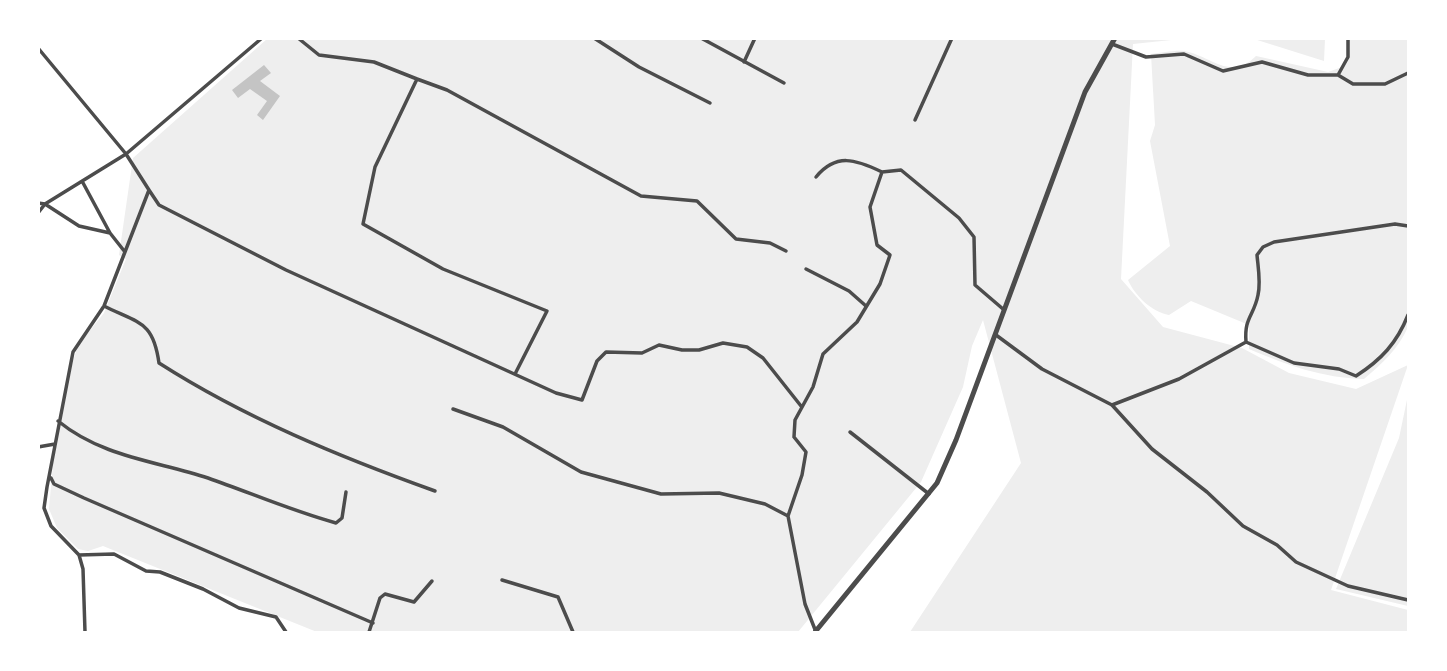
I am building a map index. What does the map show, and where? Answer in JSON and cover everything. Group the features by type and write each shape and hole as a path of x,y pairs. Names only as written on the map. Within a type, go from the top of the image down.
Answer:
{"street":[{"path":"38,213 45,204 126,155 262,38"},
{"path":"298,38 319,55 374,62 447,90 641,196 697,201 736,239 769,243 786,251"},
{"path":"594,38 639,67 710,103"},
{"path":"701,38 784,83"},
{"path":"744,62 755,38"},
{"path":"915,120 952,38"},
{"path":"1338,75 1348,57 1348,38"},
{"path":"882,172 870,207 877,245 890,255 880,284 858,322 823,354 813,387 795,420 794,437 806,452 802,475 788,516 805,604 816,632 929,494 956,440 1085,92 1114,40 1146,57 1184,54 1223,71 1262,62 1308,75 1338,75 1353,84 1385,83 1409,73"},
{"path":"38,48 126,155 159,205 218,235 556,393 582,400 597,360 606,352 642,353 659,345 699,350 723,344 747,347 763,358 801,406"},
{"path":"417,79 375,167 363,224 443,269 547,311 515,374"},
{"path":"816,177 828,163 837,160 882,172 901,170 959,218 974,237 975,285 1003,309"},
{"path":"82,181 110,233 125,252"},
{"path":"85,632 85,592 79,555 51,526 44,508 58,421 73,352 104,306 149,190"},
{"path":"38,203 45,204 79,226 110,233"},
{"path":"1246,342 1244,324 1254,309 1259,291 1257,255 1263,247 1274,242 1395,224 1409,226"},
{"path":"806,269 849,291 867,307"},
{"path":"104,306 148,327 156,340 159,363 191,384 295,435 435,491"},
{"path":"1246,342 1294,362 1339,369 1356,376 1377,362 1399,337 1409,315"},
{"path":"994,334 1041,369 1112,405 1153,449 1243,526 1278,545 1296,562 1348,586 1409,600"},
{"path":"1112,405 1179,379 1246,342"},
{"path":"453,409 503,427 581,472 661,494 719,493 765,504 788,516"},
{"path":"58,421 74,434 107,452 206,478 335,523 342,518 346,492"},
{"path":"850,432 929,494"},
{"path":"38,447 55,444"},
{"path":"51,477 54,484 84,498 373,623"},
{"path":"79,555 114,554 146,571 160,572 203,589 239,608 276,617 286,632"},
{"path":"369,632 380,598 385,594 414,602 432,580"},
{"path":"502,580 558,597 573,632"}],"shaded area":[{"path":"267,39 1181,39 1133,44 1121,279 1163,327 1242,348 1289,373 1356,389 1408,365 1331,590 1408,610 1408,632 910,632 1021,463 983,320 972,346 963,387 921,482 798,632 317,632 103,546 88,551 78,549 57,528 49,509 53,463 78,345 104,313 126,259 119,255 133,158"},
{"path":"1254,39 1325,39 1324,61"},
{"path":"1349,39 1408,39 1408,327 1389,355 1364,379 1305,370 1249,349 1249,325 1191,301 1169,315 1156,311 1135,292 1128,280 1170,246 1150,141 1155,125 1151,54 1184,51 1229,67 1247,63 1256,56 1328,72 1345,66 1349,59"},
{"path":"1408,395 1408,606 1336,589 1399,438"}],"building":[{"path":"264,65 271,73 260,81 280,96 263,120 257,115 267,101 250,89 238,98 232,90"}]}
